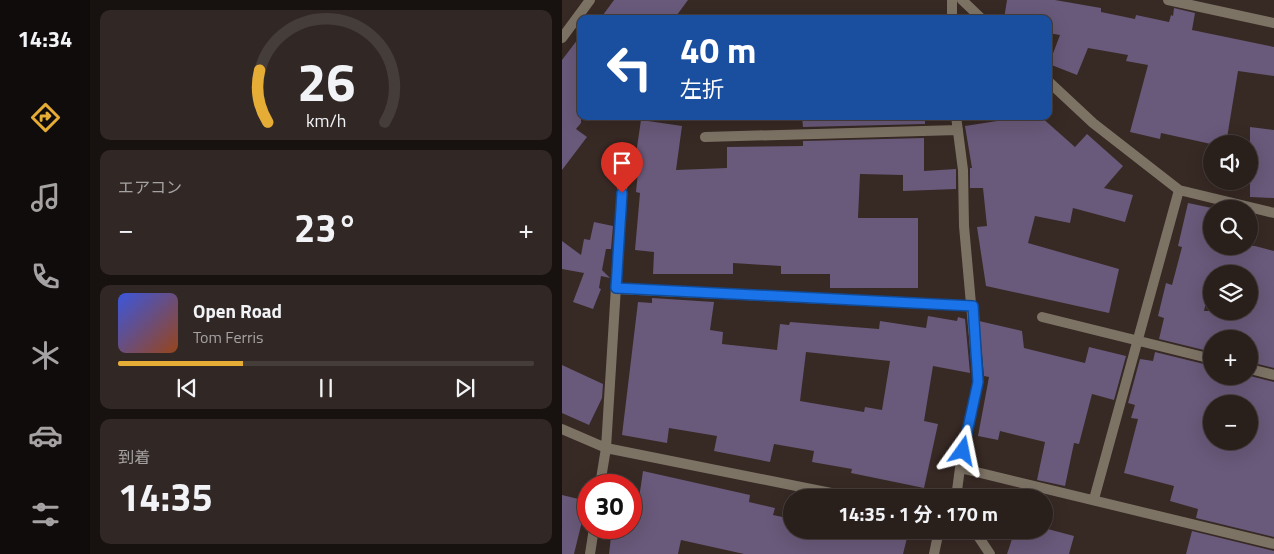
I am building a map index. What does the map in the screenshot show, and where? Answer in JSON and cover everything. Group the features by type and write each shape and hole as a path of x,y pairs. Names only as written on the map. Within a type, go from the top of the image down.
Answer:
{"street":[{"path":"579,15 590,0"},
{"path":"952,0 952,15"},
{"path":"962,0 978,15"},
{"path":"1168,0 1209,4 1274,23"},
{"path":"562,38 577,18"},
{"path":"1052,85 1093,123 1180,190 1274,213"},
{"path":"957,120 963,170 964,226 973,306 978,382 957,489"},
{"path":"705,137 958,130"},
{"path":"602,474 606,448 624,174"},
{"path":"1094,499 1180,190"},
{"path":"616,288 973,306"},
{"path":"1042,317 1203,357"},
{"path":"1258,371 1274,375"},
{"path":"562,429 606,448 811,489"},
{"path":"960,468 1274,544"},
{"path":"590,554 592,539"},
{"path":"934,554 937,539"},
{"path":"980,539 990,554"}],"building":[{"path":"614,0 688,0 677,15 603,15"},
{"path":"1007,0 1055,0 1101,8 1101,12 1135,19 1136,15 1169,22 1171,15 1173,16 1174,8 1195,13 1192,30 1274,47 1274,76 1238,71 1227,135 1203,135 1203,142 1161,133 1160,139 1130,132 1148,65 1126,61 1128,55 1088,48 1077,75 1052,65 1052,56 1060,35 1052,34 1052,15 1005,15"},
{"path":"577,40 577,120 581,120 581,123 576,129 587,137 562,170 562,60"},
{"path":"641,120 682,126 676,170 727,168 727,147 803,146 803,141 924,138 924,171 956,169 956,189 903,191 903,175 860,174 858,218 918,218 918,288 830,288 830,274 781,274 781,266 733,263 733,274 653,274 654,252 635,250 640,193 636,192 639,161 635,161"},
{"path":"802,120 925,120 925,124 803,127"},
{"path":"1003,120 1045,120 1075,147 1087,134 1123,166 1104,188 1133,195 1125,222 1073,208 1070,223 1035,216 1028,243 1119,269 1109,313 986,286 977,227 987,226 983,188 970,188 970,168 972,168 965,126"},
{"path":"1250,127 1274,130 1274,198 1250,197 1250,190 1258,190 1258,135 1250,135"},
{"path":"1188,203 1203,206 1203,255 1258,255 1258,247 1274,251 1274,368 1258,364 1258,330 1203,330 1203,350 1159,339 1164,318 1158,316 1166,283 1172,285 1182,247 1178,246"},
{"path":"594,222 613,226 611,249 606,249 602,270 610,278 601,276 599,288 601,289 593,309 573,302 584,273 562,269 562,241 581,255 584,239 590,240"},
{"path":"652,298 714,302 710,330 723,332 722,344 777,350 780,324 789,325 790,322 879,329 880,321 926,328 928,316 957,321 958,317 965,319 970,373 933,366 924,421 938,424 924,488 851,473 852,469 812,462 814,451 774,444 770,462 714,451 717,436 669,428 667,443 622,435 638,302 652,303","holes":["806,352 890,361 882,410 865,407 864,412 800,401"]},
{"path":"979,321 1022,331 1024,348 1085,363 1089,347 1126,356 1114,400 1092,394 1079,444 1074,443 1065,486 1037,480 1045,442 1000,431 998,440 978,436 989,377 984,376"},
{"path":"1155,352 1203,364 1203,385 1258,385 1258,378 1274,382 1274,537 1196,518 1198,509 1170,501 1174,486 1124,473 1138,419 1131,418 1135,405 1128,403 1140,359 1153,361"},
{"path":"562,365 603,384 602,398 589,425 562,413"},
{"path":"643,471 750,495 749,502 775,508 773,515 783,517 783,539 907,539 903,554 744,554 681,540 678,554 609,554 611,539 642,539"},
{"path":"562,495 577,499 578,539 574,554 562,554"},
{"path":"1053,530 1074,536 1069,554 1007,554 1012,539 1053,539"},
{"path":"1192,531 1274,551 1274,554 1186,554"}],"route":[{"path":"622,193 616,288 973,306 978,382 963,451"}]}
